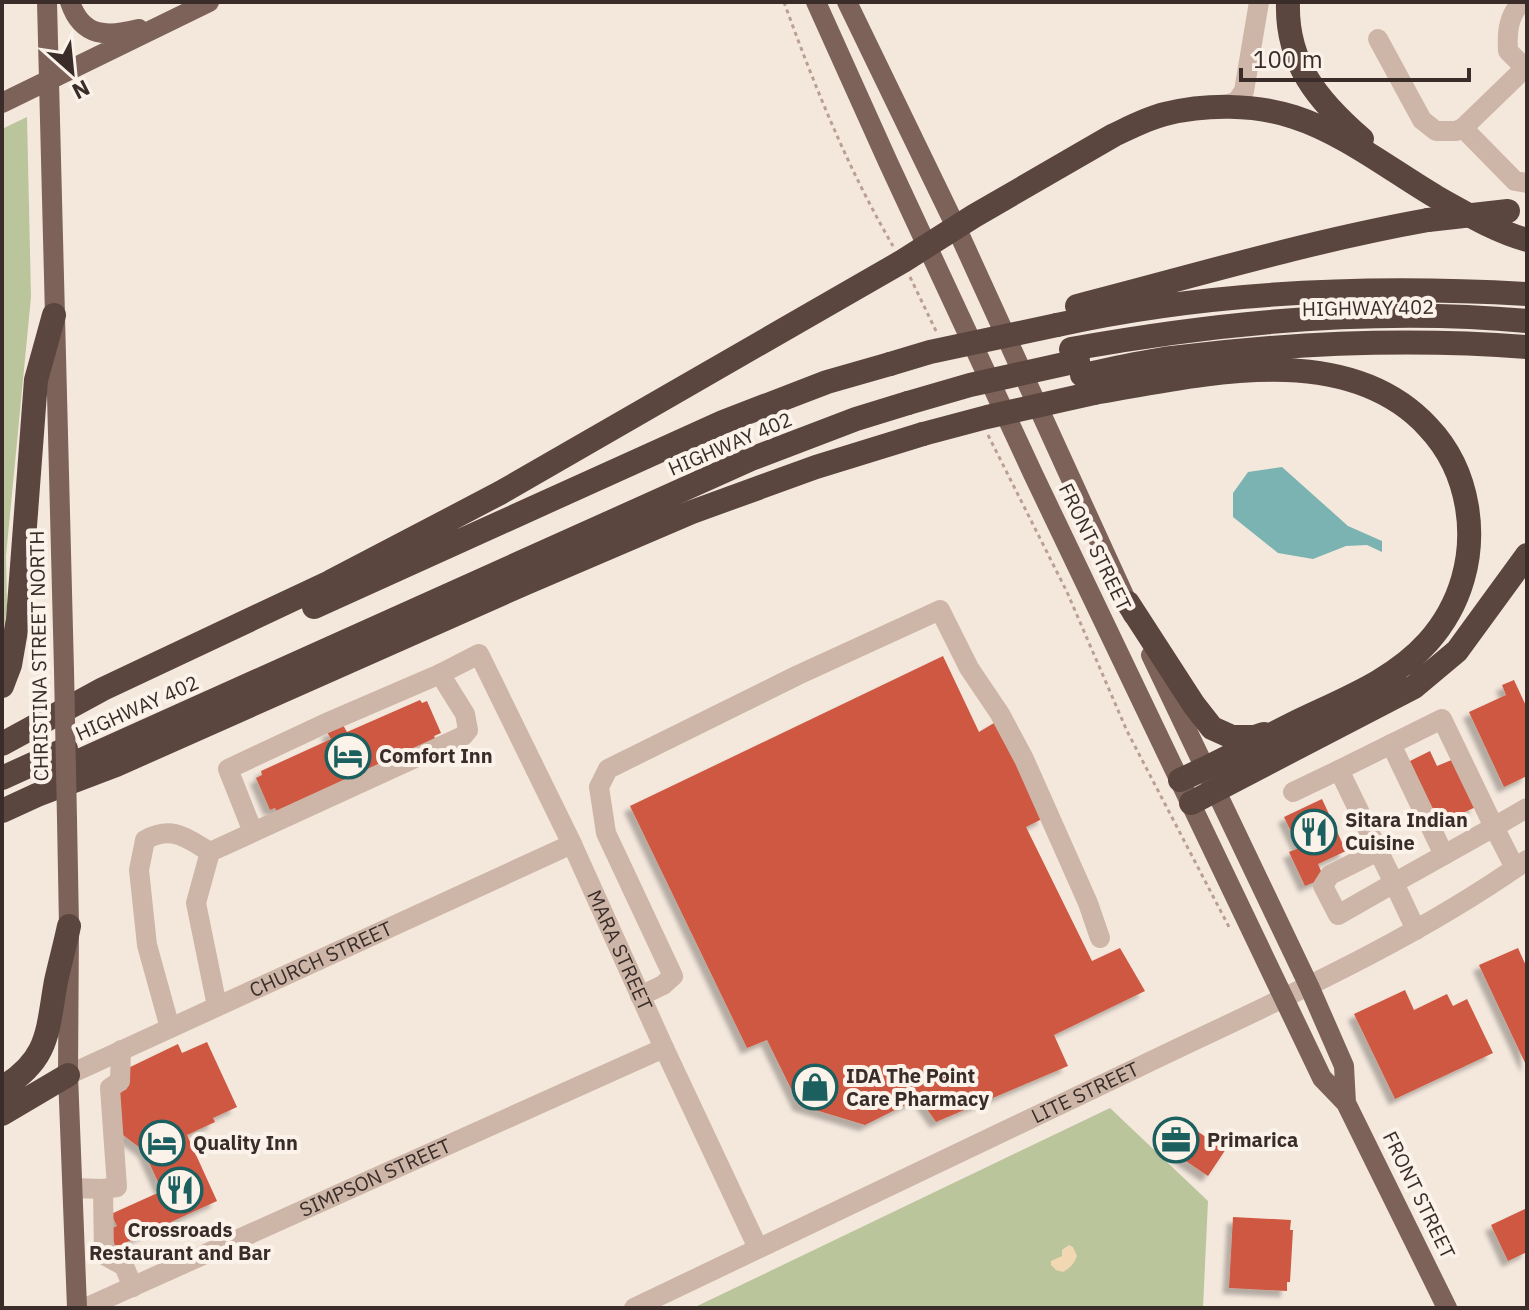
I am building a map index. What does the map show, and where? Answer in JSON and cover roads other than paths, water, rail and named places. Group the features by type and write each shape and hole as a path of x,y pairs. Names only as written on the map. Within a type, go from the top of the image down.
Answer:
{"highway":[{"path":"1288,2 1289,33 1294,52 1309,83 1335,116 1409,180"},
{"path":"2,746 103,689 330,582 500,493 903,261 1114,135 1165,114 1249,108 1294,117 1346,141 1484,224 1527,240"},
{"path":"1054,319 1298,247 1371,230 1460,215 1518,211"},
{"name":"HIGHWAY 402","path":"2,746 508,521 670,445 827,382 890,364 935,344 1054,319 1302,293 1425,290 1527,294"},
{"path":"2,686 10,665 18,619 36,380 54,315"},
{"path":"2,778 629,496 813,421 912,411 987,417 1155,334 1283,321 1435,316 1527,321"},
{"name":"HIGHWAY 402","path":"2,795 751,459 856,419 912,411 970,385 1081,369 1165,346 1282,334 1396,330 1527,334"},
{"path":"1081,369 1330,344 1405,342 1527,347"},
{"path":"1081,369 1208,375 1310,371 1338,375 1386,393 1405,405 1435,434 1448,453 1466,501 1469,525 1466,568 1452,608 1428,642 1392,673 1368,688 1292,724 1255,737 1232,737 1212,728 1128,603"},
{"path":"2,811 116,765 692,512 816,467 912,411"},
{"path":"1180,780 1210,780 1290,750 1414,687 1457,651 1527,555"},
{"path":"1191,803 1210,780 1292,724"},
{"path":"2,827 116,765"},
{"path":"2,1088 24,1073 44,1043 69,926"},
{"path":"2,1114 68,1075"}],"main road":[{"name":"CHRISTINA STREET NORTH","path":"47,2 67,819 68,1075 77,1308"},
{"path":"70,2 78,20 86,28 97,32 120,34 170,21"},
{"path":"2,103 209,2"},
{"name":"FRONT STREET","path":"816,2 1034,476 1191,803 1296,992"},
{"name":"FRONT STREET","path":"847,2 956,227 1210,780 1296,992 1322,1078 1346,1103 1447,1308"}],"street":[{"path":"1220,108 1237,101 1244,91 1259,2"},
{"path":"1378,39 1422,120 1436,131 1456,131 1463,128 1525,68 1508,51 1507,35 1509,21 1522,2"},
{"path":"1463,128 1515,181 1527,183"},
{"path":"640,996 663,985 673,976 606,833 599,787 608,769 798,675 940,610 969,668 1000,714 1024,759 1088,903 1100,938"},
{"name":"MARA STREET","path":"440,674 479,654 572,844 758,1248"},
{"path":"217,1006 196,903 210,852 463,736 468,730 465,714 440,674 228,769 253,832"},
{"path":"1293,792 1442,719 1494,827 1521,864"},
{"path":"1391,744 1444,855"},
{"path":"1339,770 1416,930"},
{"path":"1378,851 1330,875 1323,886 1338,915 1527,808"},
{"path":"170,1028 147,945 139,870 145,840 177,833 210,852"},
{"name":"CHURCH STREET","path":"68,1075 572,844"},
{"name":"LITE STREET","path":"634,1308 1296,992 1416,930 1521,864"},
{"name":"SIMPSON STREET","path":"85,1308 664,1048"},
{"path":"73,1188 117,1187 110,1088 120,1081 121,1050"},
{"path":"103,1189 104,1255 124,1266 133,1287"}],"water":[{"path":"1282,467 1348,526 1382,541 1382,552 1367,545 1346,546 1313,559 1278,553 1233,517 1233,493 1248,472"}],"place":[{"name":"Comfort Inn","path":"348,756"},
{"name":"Sitara Indian Cuisine","path":"1314,832"},
{"name":"IDA The Point Care Pharmacy","path":"815,1087"},
{"name":"Primarica","path":"1176,1140"},
{"name":"Quality Inn","path":"162,1143"},
{"name":"Crossroads Restaurant and Bar","path":"180,1190"}]}
